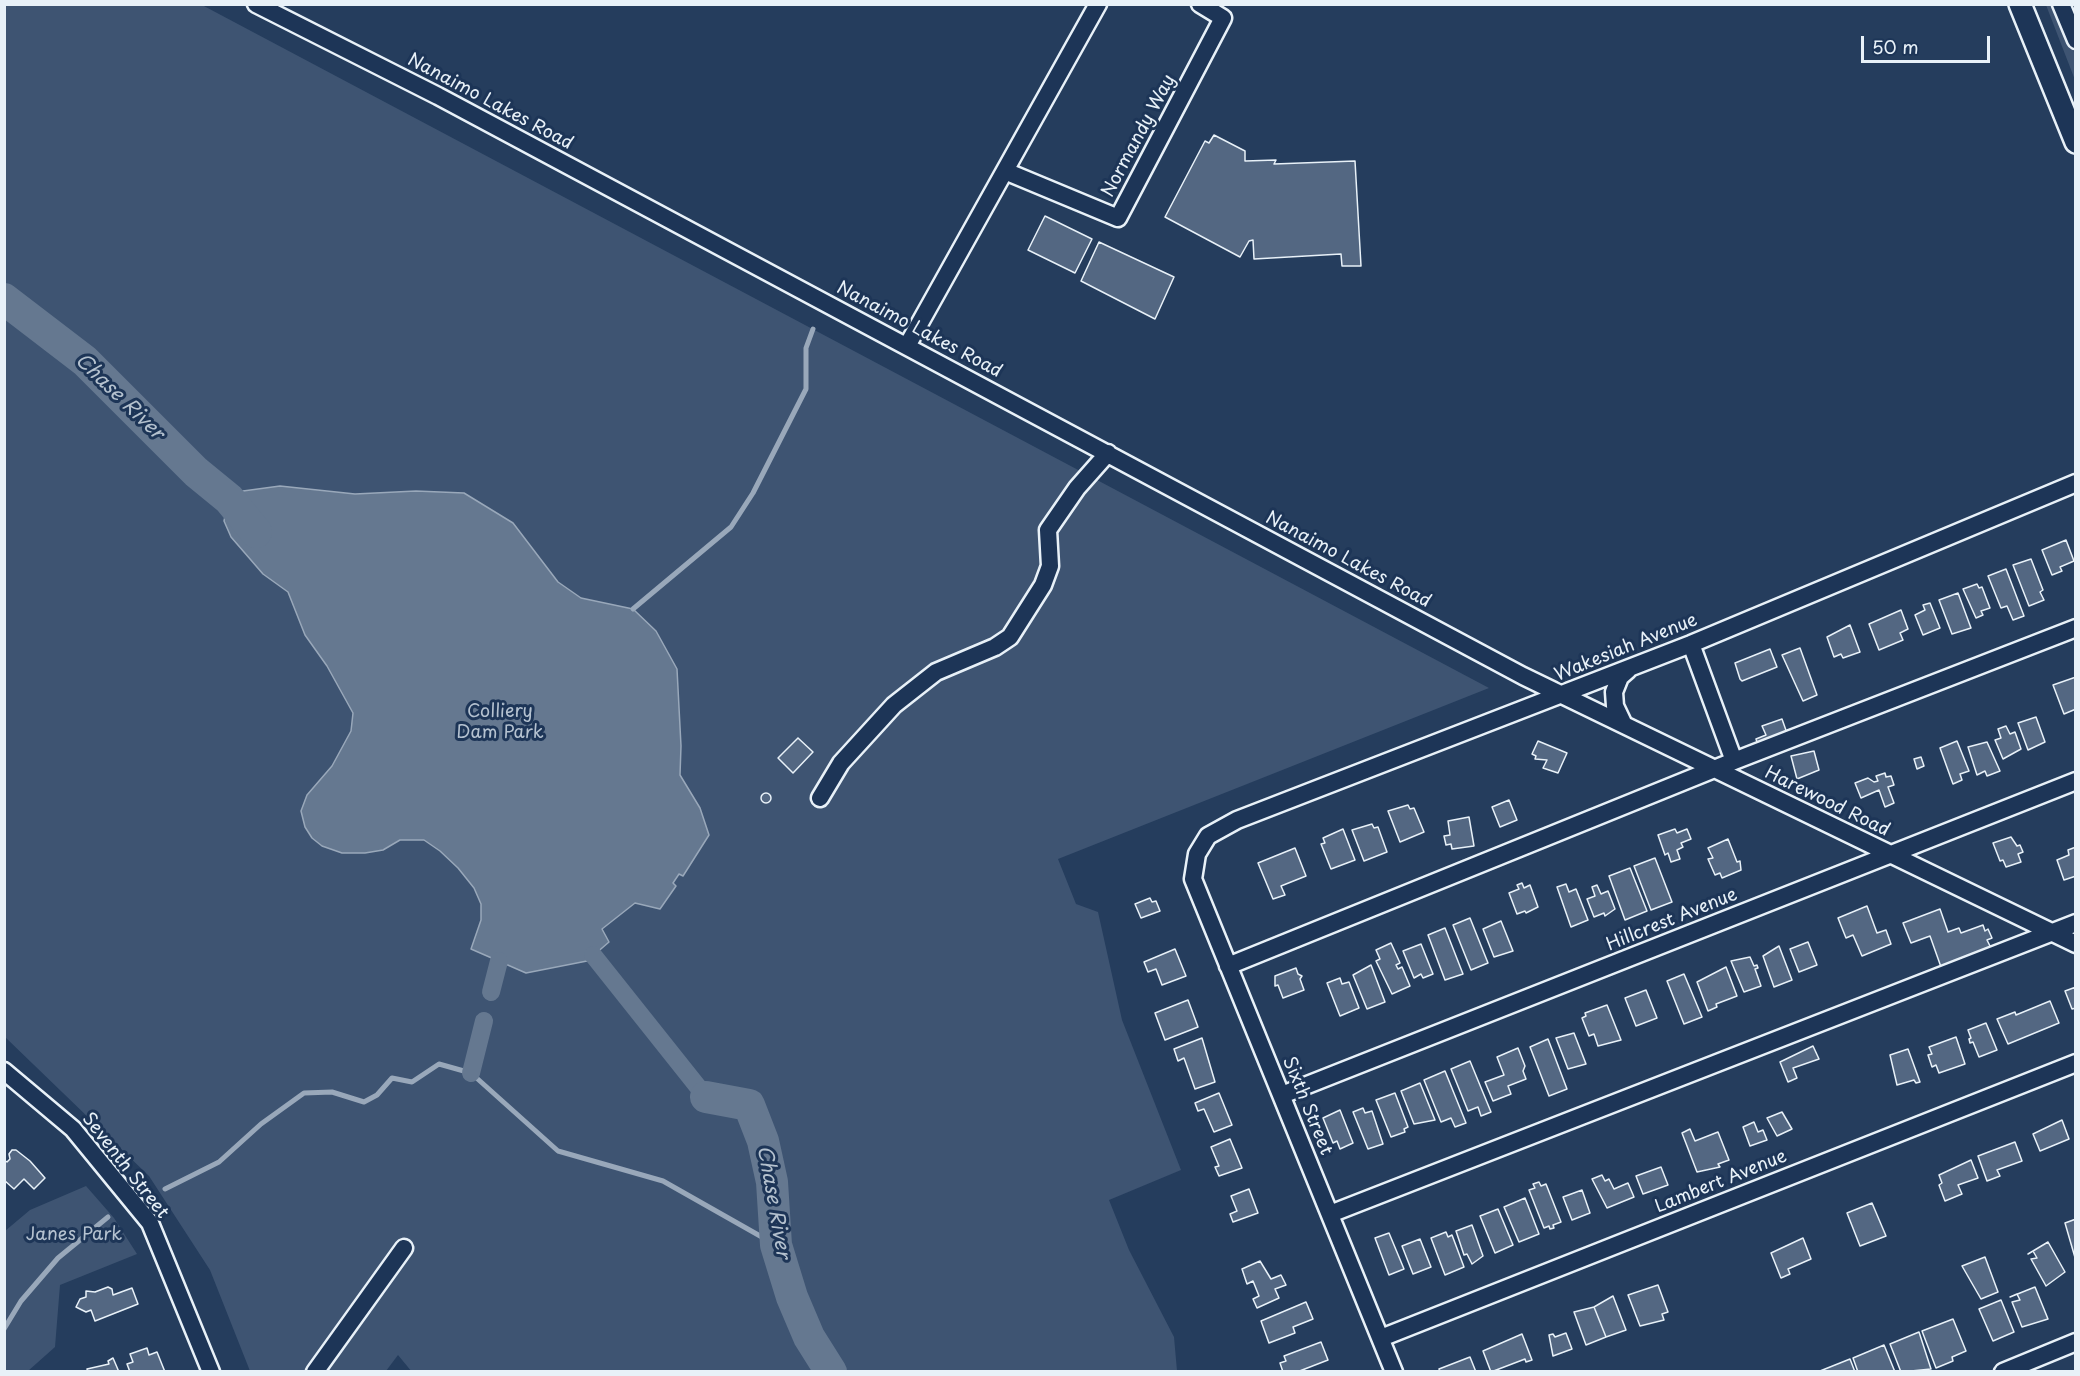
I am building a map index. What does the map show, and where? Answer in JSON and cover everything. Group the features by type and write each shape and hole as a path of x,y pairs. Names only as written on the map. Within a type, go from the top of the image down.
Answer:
{"main road":[{"path":"2020,4 2076,142"}],"street":[{"name":"Nanaimo Lakes Road","path":"256,4 438,96 1523,676 1562,694"},
{"path":"907,346 1098,4"},
{"name":"Normandy Way","path":"1005,171 1118,218 1223,18 1200,4"},
{"path":"2061,4 2076,40"},
{"path":"820,798 841,763 894,705 936,672 995,647 1010,637 1027,614 1050,566 1048,530 1077,488 1108,453"},
{"name":"Wakesiah Avenue","path":"1197,854 1208,836 1237,820 1691,644 2076,483"},
{"path":"1228,966 1734,762 2076,628"},
{"path":"1691,644 1734,762"},
{"path":"1624,725 1616,706 1614,692 1620,677 1634,666"},
{"name":"Harewood Road","path":"1562,694 2076,944"},
{"name":"Hillcrest Avenue","path":"1282,1095 2076,781"},
{"name":"Sixth Street","path":"1197,854 1193,879 1394,1371"},
{"path":"1330,1214 2076,923"},
{"name":"Lambert Avenue","path":"1381,1338 2076,1063"},
{"name":"Seventh Street","path":"5,1073 74,1130 150,1223 211,1371"},
{"path":"315,1371 404,1248"},
{"path":"2003,1371 2076,1342"}],"green space":[{"name":"Colliery Dam Park","path":"4,5 202,5 1489,688 1058,859 1076,904 1098,912 1122,1020 1181,1170 1109,1200 1129,1250 1174,1337 1177,1371 412,1372 398,1355 386,1371 250,1371 210,1270 149,1176 5,1037"},
{"path":"2046,5 2058,5 2075,55 2075,80"},
{"name":"Janes Park","path":"86,1186 114,1218 137,1254 60,1285 55,1347 28,1371 5,1371 5,1231 30,1210"}],"shaded area":[{"path":"280,486 355,494 416,491 464,493 513,523 558,582 581,598 633,609 656,631 677,669 681,746 680,775 700,808 709,835 683,876 679,874 673,883 676,886 660,909 635,903 602,929 609,942 587,961 526,973 471,949 481,920 481,904 474,888 458,868 424,840 400,840 383,850 342,853 322,846 312,838 305,827 301,811 307,795 332,766 351,731 353,713 327,666 305,635 288,592 263,574 231,537 224,521 229,499 243,491"}],"building":[{"path":"1214,135 1245,151 1245,161 1276,160 1274,164 1355,161 1361,266 1342,266 1341,254 1254,259 1253,240 1249,241 1240,257 1165,217 1205,141 1209,143"},
{"path":"1045,216 1092,239 1075,273 1028,250"},
{"path":"1099,242 1174,277 1155,319 1081,281"},
{"path":"2066,540 2074,561 2060,567 2062,571 2052,575 2042,550"},
{"path":"2031,559 2043,590 2040,592 2044,600 2029,606 2013,565"},
{"path":"2006,569 2024,616 2013,620 2007,606 2001,608 1988,576"},
{"path":"1977,584 1979,588 1982,587 1990,608 1981,611 1983,615 1976,618 1963,589"},
{"path":"1958,593 1971,628 1952,634 1939,600"},
{"path":"1930,603 1940,628 1923,635 1915,615 1925,610 1923,605"},
{"path":"1901,610 1908,629 1900,633 1903,640 1879,650 1869,624"},
{"path":"1850,625 1860,652 1843,658 1841,654 1834,657 1827,637"},
{"path":"1800,648 1817,695 1803,701 1782,655"},
{"path":"1770,649 1777,667 1742,681 1735,663"},
{"path":"2076,677 2076,709 2064,714 2053,685"},
{"path":"2036,717 2045,742 2028,750 2018,723"},
{"path":"1782,719 1788,736 1760,751 1756,739 1766,735 1762,726"},
{"path":"2006,726 2010,734 2015,732 2021,749 2003,759 1995,740 2001,738 1998,729"},
{"path":"798,738 813,752 793,773 778,758"},
{"path":"1538,741 1567,753 1558,773 1543,768 1547,760 1535,759 1536,756 1532,754"},
{"path":"1957,741 1969,771 1960,774 1962,780 1953,784 1940,748"},
{"path":"1987,742 2000,771 1987,776 1985,771 1977,775 1968,747"},
{"path":"1814,751 1819,770 1797,779 1791,756"},
{"path":"1921,757 1924,766 1917,769 1914,759"},
{"path":"1885,773 1886,777 1891,776 1894,785 1888,787 1894,803 1885,807 1879,790 1861,798 1855,783 1868,778 1874,782 1878,781 1876,776"},
{"path":"766,793 770,794 770,802 766,803 762,802 761,798 762,794"},
{"path":"1509,800 1517,820 1500,827 1492,807"},
{"path":"1408,805 1410,809 1414,808 1424,832 1400,842 1388,811"},
{"path":"1469,817 1474,846 1452,849 1451,844 1446,845 1444,836 1450,835 1448,821"},
{"path":"1372,824 1374,828 1378,827 1387,852 1364,861 1352,830"},
{"path":"1343,829 1355,860 1331,869 1321,844 1325,843 1323,838"},
{"path":"1675,829 1677,833 1687,829 1691,839 1681,843 1683,847 1677,850 1680,859 1671,862 1668,853 1665,855 1658,835"},
{"path":"2011,837 2017,846 2020,845 2023,852 2018,854 2021,862 2006,867 2003,860 2000,861 1993,843"},
{"path":"1728,839 1737,862 1740,861 1741,870 1722,878 1720,873 1715,875 1708,859 1713,858 1708,848"},
{"path":"2076,847 2076,876 2064,880 2057,860 2069,855 2068,850"},
{"path":"1295,848 1306,876 1281,886 1285,895 1273,899 1258,863"},
{"path":"1655,858 1672,902 1651,910 1634,866"},
{"path":"1630,868 1647,911 1625,920 1609,876"},
{"path":"1522,883 1524,888 1530,885 1538,907 1526,913 1525,911 1517,914 1509,893 1519,889 1517,885"},
{"path":"1566,884 1569,892 1576,889 1588,920 1571,927 1557,887"},
{"path":"1597,885 1601,894 1608,891 1615,909 1605,916 1604,913 1594,917 1587,899 1595,896 1592,887"},
{"path":"1150,898 1152,902 1156,901 1160,911 1141,918 1135,904"},
{"path":"1867,906 1877,933 1886,930 1891,944 1862,956 1853,935 1846,938 1838,918"},
{"path":"1940,909 1948,932 1959,928 1961,933 1983,925 1985,931 1988,929 1992,938 1987,940 1991,948 1941,967 1930,936 1911,943 1903,923"},
{"path":"1470,918 1488,963 1471,970 1453,925"},
{"path":"1501,921 1513,951 1494,957 1483,929"},
{"path":"1445,928 1463,974 1445,980 1428,935"},
{"path":"1808,942 1817,965 1799,972 1790,949"},
{"path":"1391,943 1400,963 1396,965 1398,969 1402,967 1410,986 1392,994 1376,961 1380,959 1376,950"},
{"path":"1421,944 1433,974 1423,978 1421,974 1414,978 1403,951"},
{"path":"1779,946 1792,980 1774,987 1763,956"},
{"path":"1175,949 1186,976 1162,985 1156,969 1148,972 1144,962"},
{"path":"1750,957 1754,966 1757,965 1758,968 1755,969 1761,986 1744,992 1731,961"},
{"path":"1371,965 1385,1002 1367,1009 1353,975"},
{"path":"1726,967 1737,996 1716,1004 1717,1007 1708,1011 1697,982"},
{"path":"1296,968 1298,974 1302,976 1300,979 1304,990 1283,998 1278,985 1275,986 1275,976"},
{"path":"1684,974 1702,1017 1684,1024 1667,981"},
{"path":"1340,978 1342,984 1349,982 1359,1008 1340,1016 1327,983"},
{"path":"2076,987 2076,1008 2072,1009 2065,991"},
{"path":"1646,990 1657,1018 1636,1026 1625,998"},
{"path":"1188,1000 1198,1027 1165,1040 1155,1013"},
{"path":"2050,1001 2059,1023 2008,1044 1997,1019 2015,1012 2016,1015"},
{"path":"1607,1005 1621,1040 1598,1046 1594,1034 1589,1036 1582,1018 1586,1016 1585,1013"},
{"path":"1986,1023 1997,1050 1979,1057 1973,1042 1970,1043 1968,1030"},
{"path":"1574,1033 1586,1064 1568,1069 1556,1038"},
{"path":"1956,1037 1965,1064 1939,1073 1936,1065 1932,1067 1928,1055 1932,1054 1929,1047"},
{"path":"1202,1038 1215,1082 1195,1089 1184,1058 1178,1061 1174,1049"},
{"path":"1548,1039 1567,1089 1549,1096 1530,1047"},
{"path":"1813,1046 1819,1059 1793,1068 1797,1078 1788,1082 1780,1062"},
{"path":"1518,1048 1525,1066 1523,1071 1526,1079 1508,1086 1511,1094 1493,1101 1485,1082 1504,1075 1497,1057"},
{"path":"1908,1049 1920,1082 1916,1083 1914,1080 1897,1085 1890,1055"},
{"path":"1470,1061 1491,1112 1481,1116 1478,1107 1468,1111 1451,1069"},
{"path":"1445,1071 1466,1123 1455,1127 1451,1118 1441,1122 1424,1080"},
{"path":"1420,1083 1435,1120 1414,1124 1401,1091"},
{"path":"1219,1093 1232,1125 1214,1132 1204,1109 1198,1111 1195,1103"},
{"path":"1395,1093 1408,1127 1404,1129 1405,1132 1391,1137 1376,1100"},
{"path":"1363,1108 1365,1113 1372,1111 1383,1144 1368,1149 1353,1112"},
{"path":"1340,1110 1353,1143 1340,1149 1337,1141 1333,1143 1323,1118"},
{"path":"1782,1112 1792,1129 1777,1136 1767,1118"},
{"path":"2062,1120 2069,1139 2040,1151 2033,1134"},
{"path":"1754,1122 1758,1132 1763,1130 1767,1140 1750,1146 1743,1127"},
{"path":"1690,1129 1695,1141 1718,1132 1729,1160 1718,1164 1720,1167 1697,1172 1682,1133"},
{"path":"1230,1139 1242,1168 1219,1176 1215,1167 1219,1166 1211,1147"},
{"path":"2015,1142 2022,1161 1997,1170 2000,1176 1987,1181 1978,1156"},
{"path":"12,1150 16,1150 30,1161 45,1178 34,1189 24,1179 14,1189 4,1180 4,1160 7,1162 10,1159 9,1154"},
{"path":"1971,1160 1978,1178 1958,1185 1962,1194 1945,1201 1939,1185 1942,1183 1939,1175"},
{"path":"1661,1167 1668,1185 1643,1194 1636,1176"},
{"path":"1602,1175 1605,1181 1609,1179 1614,1189 1628,1183 1634,1197 1607,1208 1592,1179"},
{"path":"1539,1182 1541,1186 1546,1184 1561,1222 1553,1225 1554,1228 1550,1229 1549,1226 1544,1228 1529,1190 1535,1188 1533,1184"},
{"path":"1249,1189 1258,1213 1233,1222 1230,1214 1237,1211 1231,1196"},
{"path":"1582,1190 1590,1213 1572,1220 1563,1197"},
{"path":"1525,1198 1539,1234 1519,1242 1504,1207"},
{"path":"1872,1203 1886,1236 1860,1246 1847,1213"},
{"path":"1498,1209 1513,1245 1495,1253 1480,1216"},
{"path":"2076,1219 2076,1261 2065,1223"},
{"path":"1472,1225 1483,1256 1472,1264 1467,1254 1464,1255 1456,1231"},
{"path":"1446,1232 1448,1237 1452,1235 1464,1267 1445,1275 1431,1238"},
{"path":"1389,1233 1404,1269 1389,1275 1375,1238"},
{"path":"1803,1238 1811,1259 1788,1269 1790,1274 1781,1278 1771,1253"},
{"path":"1420,1239 1431,1267 1413,1274 1402,1246"},
{"path":"2048,1242 2065,1272 2046,1286 2031,1259 2037,1258 2033,1251"},
{"path":"1985,1257 1998,1292 1981,1299 1962,1266"},
{"path":"1260,1261 1271,1279 1281,1275 1286,1285 1275,1289 1279,1298 1257,1308 1253,1299 1259,1296 1253,1281 1247,1284 1242,1269"},
{"path":"1658,1285 1668,1312 1662,1314 1664,1320 1640,1326 1628,1295"},
{"path":"108,1287 112,1289 113,1295 132,1288 138,1304 95,1321 91,1310 86,1312 76,1307 80,1299 86,1297 86,1291 95,1292"},
{"path":"2035,1287 2048,1319 2022,1327 2012,1302 2020,1300 2017,1294"},
{"path":"1613,1296 1626,1330 1606,1337 1594,1307"},
{"path":"2001,1300 2014,1332 1993,1341 1979,1309"},
{"path":"1306,1302 1313,1319 1293,1327 1295,1333 1269,1343 1261,1321"},
{"path":"1594,1307 1606,1337 1586,1345 1574,1312"},
{"path":"1953,1319 1966,1351 1952,1357 1953,1361 1936,1368 1922,1331"},
{"path":"1919,1332 1931,1369 1901,1372 1890,1344"},
{"path":"1566,1333 1572,1349 1553,1356 1549,1335 1553,1334 1555,1337"},
{"path":"1522,1334 1532,1360 1526,1362 1525,1359 1491,1372 1483,1351"},
{"path":"1321,1342 1328,1360 1297,1372 1283,1372 1280,1363 1286,1361 1284,1356"},
{"path":"1884,1345 1895,1372 1858,1372 1853,1358"},
{"path":"147,1348 149,1355 157,1352 165,1372 130,1372 127,1364 133,1362 130,1354"},
{"path":"1470,1357 1476,1372 1440,1372 1439,1369"},
{"path":"113,1358 119,1372 88,1372 87,1369 109,1364 108,1361"},
{"path":"1850,1359 1855,1372 1820,1372 1820,1371"}],"waterway":[{"name":"Chase River","path":"4,299 85,361 196,472 229,499 256,532"},
{"path":"633,609 731,527 753,493 806,389 806,348 813,329"},
{"name":"Chase River","path":"593,955 706,1097"},
{"path":"491,992 499,961"},
{"path":"471,1073 484,1021"},
{"path":"165,1189 219,1162 261,1124 304,1093 332,1092 364,1102 377,1095 392,1078 412,1082 439,1064 471,1073 558,1151 663,1181 776,1245"},
{"name":"Chase River","path":"706,1097 749,1105 763,1141 772,1182 776,1245 792,1297 809,1337 831,1372"},
{"path":"4,1329 21,1301 58,1258 108,1217"}]}
